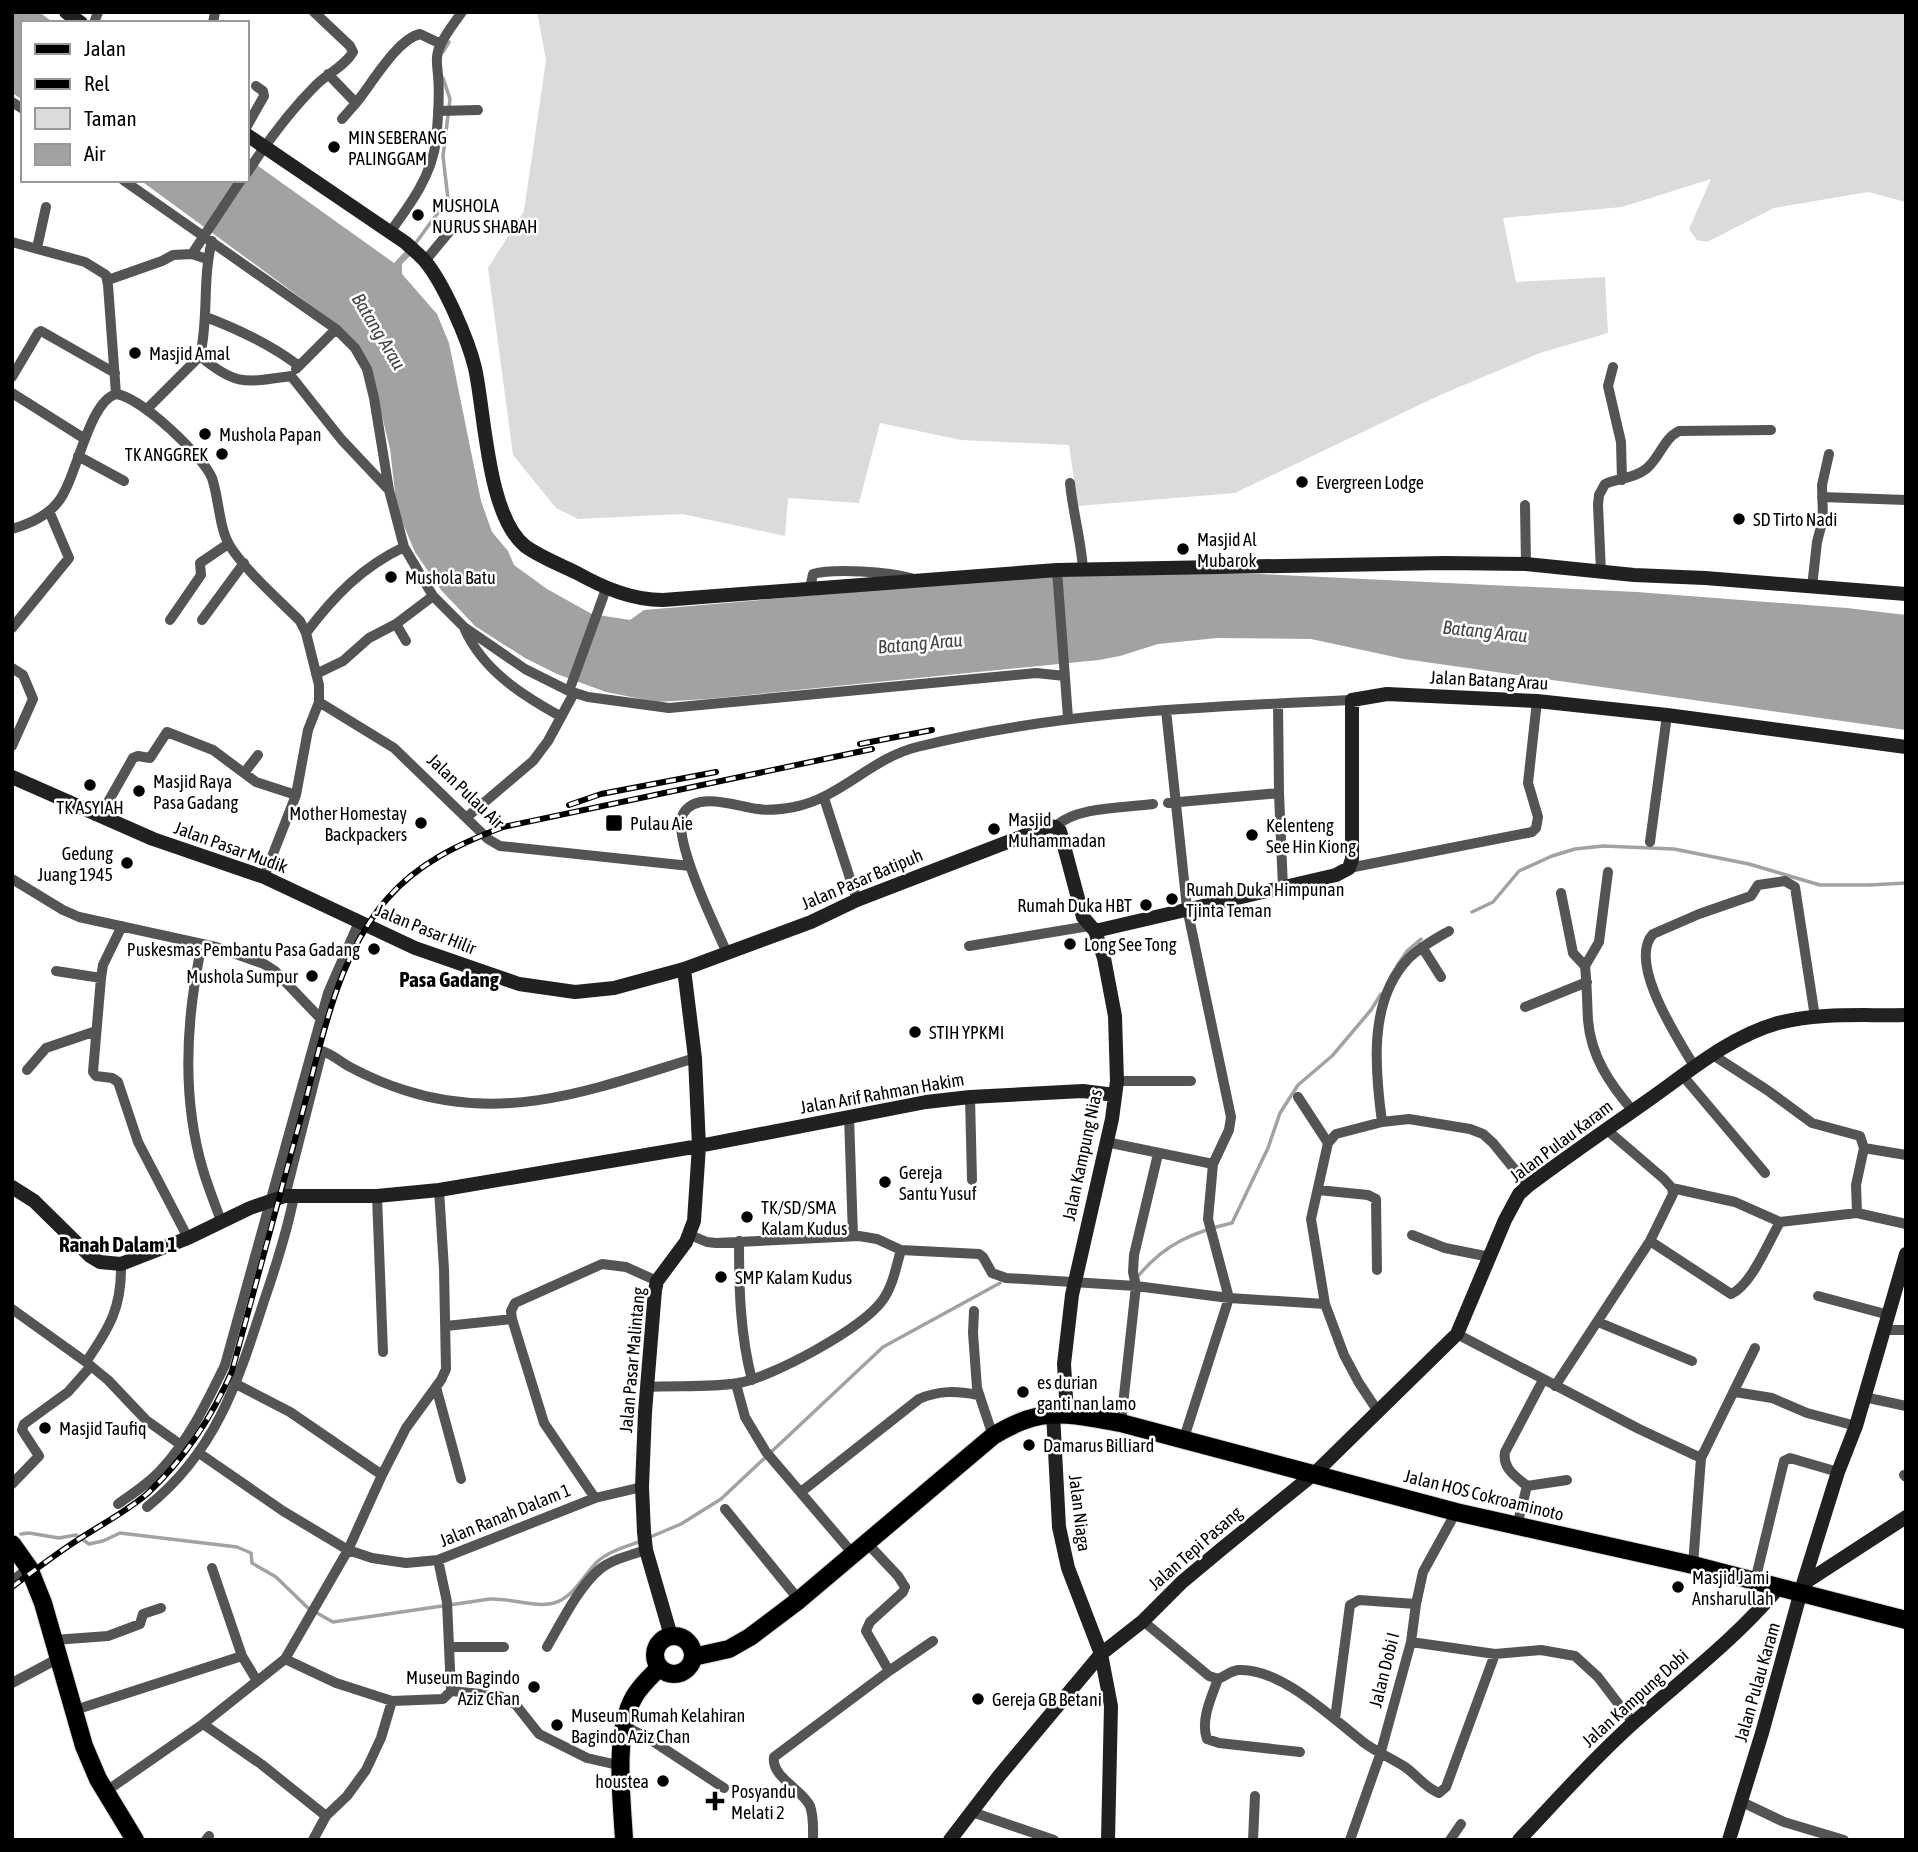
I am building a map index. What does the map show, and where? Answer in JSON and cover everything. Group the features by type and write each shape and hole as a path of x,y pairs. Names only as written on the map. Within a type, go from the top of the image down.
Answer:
{"main road":[{"name":"Jalan HOS Cokroaminoto","path":"1060,1413 1121,1423 1456,1512 1693,1564 1779,1587 1803,1589 1906,1620"},
{"path":"693,1657 740,1644 799,1600 993,1436 1036,1416 1060,1413"},
{"path":"12,1544 29,1568 43,1602 84,1746 105,1792 135,1840"},
{"path":"671,1636 684,1639 689,1644 693,1657 691,1665 679,1674 671,1674 659,1668 654,1655 659,1643 671,1636"},
{"path":"624,1840 621,1766 623,1725 635,1695 659,1668"}],"street":[{"path":"248,171 315,85 348,59 353,51 314,12"},
{"path":"390,232 413,202 430,163 446,111 435,61 440,44 462,12"},
{"path":"342,119 394,54 415,36 421,34 440,44"},
{"path":"328,74 356,103"},
{"path":"248,124 264,96 256,86"},
{"path":"446,111 478,110"},
{"path":"248,136 262,150 390,232 422,258 463,330 475,367 492,480 507,519 526,546 605,591 648,600 663,600 1083,569 1332,564 1526,565 1906,594"},
{"path":"126,182 336,329 355,348 367,369 389,490 404,547 433,596 452,618 525,669 572,689 621,702 669,708 1036,673 1064,673"},
{"path":"192,254 207,237 241,182"},
{"path":"37,248 46,207"},
{"path":"422,258 454,226"},
{"path":"147,409 200,356 206,317 207,237"},
{"path":"12,242 85,262 101,271 108,280 116,394"},
{"path":"108,280 173,255 192,254 207,259"},
{"path":"206,317 277,349 299,366"},
{"path":"200,356 223,374 241,382 291,376 336,329"},
{"path":"12,377 39,331 115,373"},
{"path":"1613,368 1608,386 1621,442 1622,480"},
{"path":"291,376 341,439 389,490"},
{"path":"12,393 85,439"},
{"path":"12,529 49,511 63,494 102,404 116,394 126,396 167,425 209,473 228,544 300,621 306,633 319,685 319,702 308,730 296,795 264,877"},
{"path":"1601,572 1599,495 1605,484 1635,476 1649,467 1671,436 1679,430 1771,430"},
{"path":"1811,587 1823,519 1822,485 1829,454"},
{"path":"78,456 124,481"},
{"path":"1070,484 1074,516 1082,542 1083,569"},
{"path":"1822,497 1906,500"},
{"path":"1525,505 1526,565"},
{"path":"12,628 68,559 68,553 49,511"},
{"path":"170,620 201,575 200,563 228,544"},
{"path":"306,633 351,581 374,563 404,547"},
{"path":"202,620 244,564"},
{"path":"1056,572 1068,718"},
{"path":"467,817 533,761 548,741 572,689 605,591"},
{"path":"316,674 336,665 369,638 396,624 433,596"},
{"path":"396,624 406,641"},
{"path":"464,627 477,652 498,675 560,716"},
{"path":"12,668 23,675 33,699 12,746"},
{"name":"Jalan Batang Arau","path":"727,953 690,866 681,821 690,807 724,801 772,811 813,803 891,757 916,747 1068,718 1352,700 1387,694 1537,701 1667,715 1906,747"},
{"path":"1349,868 1352,859 1352,700"},
{"path":"969,946 1092,928 1336,876 1349,868 1532,832 1536,828 1538,817 1528,775 1537,701"},
{"name":"Jalan Pulau Air","path":"319,702 394,748 488,838 507,848 690,866"},
{"path":"1278,704 1283,888"},
{"path":"1166,710 1171,802 1187,908 1231,1118 1229,1130 1213,1164 1208,1219 1229,1298 1183,1441"},
{"path":"1650,842 1667,715"},
{"path":"100,816 133,758 138,755 150,758 167,732 213,750 261,784 296,795"},
{"path":"244,773 258,755"},
{"name":"Jalan Pasar Mudik","path":"12,777 152,839 264,877 359,922"},
{"path":"1171,802 1279,793"},
{"path":"824,798 857,900"},
{"path":"1055,827 1062,820 1077,814 1153,804"},
{"name":"Jalan Pasar Batipuh","path":"684,969 811,922 857,900 1041,829 1055,827"},
{"name":"Jalan Kampung Nias","path":"1055,827 1063,838 1083,918 1092,928 1104,958 1115,1016 1116,1088 1112,1119 1075,1283 1060,1413"},
{"path":"1585,966 1599,942 1608,872"},
{"path":"12,879 70,914 202,944 264,964 275,971 320,1018"},
{"path":"1765,1173 1688,1071 1648,974 1645,952 1648,941 1653,934 1751,896 1758,885 1785,881 1792,883 1795,887 1815,1017"},
{"path":"1561,893 1573,953 1585,966 1588,1023 1593,1046 1610,1084 1633,1111"},
{"path":"147,1507 177,1480 199,1453 236,1384 276,1263 284,1197 320,1018 339,963 359,922"},
{"name":"Jalan Pasar Hilir","path":"359,922 391,939 454,963 519,984 556,991 614,988 684,969"},
{"path":"122,926 103,965 93,1074 118,1082 138,1142 188,1238"},
{"path":"1382,1122 1376,1066 1377,1037 1392,984 1405,963 1422,947 1449,931"},
{"path":"202,944 194,982 187,1062 201,1161 221,1221"},
{"path":"1422,947 1441,977"},
{"name":"Jalan Pasar Malintang","path":"671,1636 645,1542 642,1487 652,1306 657,1281 691,1235 694,1221 699,1146 695,1058 684,969"},
{"path":"56,971 101,978"},
{"path":"1525,1007 1587,982"},
{"name":"Jalan Pulau Karam","path":"1315,1474 1457,1334 1514,1202 1528,1186 1581,1146 1733,1042 1778,1023 1815,1017 1906,1015"},
{"path":"27,1070 46,1048 96,1031"},
{"path":"118,1504 160,1471 181,1445 204,1408 225,1365 284,1197 323,1051 374,1079 405,1091 442,1100 503,1104 549,1100 695,1058"},
{"path":"1713,1055 1768,1090 1812,1123 1860,1136 1864,1147 1856,1185 1857,1213"},
{"path":"1116,1088 1191,1080"},
{"name":"Jalan Arif Rahman Hakim","path":"284,1197 377,1196 439,1190 699,1146 926,1102 1116,1088"},
{"path":"970,1097 972,1181"},
{"path":"1298,1097 1328,1143"},
{"path":"849,1116 853,1236"},
{"path":"1379,1413 1345,1355 1325,1304 1311,1219 1328,1143 1336,1134 1382,1122 1409,1119 1470,1129 1483,1134 1493,1143 1528,1186"},
{"path":"1607,1130 1672,1188 1735,1202 1780,1222 1857,1213 1906,1224"},
{"path":"1105,1142 1213,1164"},
{"path":"1864,1147 1906,1155"},
{"path":"1121,1423 1136,1286 1134,1255 1157,1154"},
{"path":"12,1187 34,1201 90,1256 100,1262 121,1264 284,1197"},
{"path":"1555,1386 1650,1241 1670,1203 1672,1188"},
{"path":"105,1792 203,1724 285,1659 319,1603 348,1550 382,1475 411,1420 443,1376 447,1363 439,1190"},
{"path":"1318,1190 1368,1195 1376,1199 1377,1270"},
{"path":"377,1196 383,1352"},
{"path":"1650,1241 1731,1294 1738,1291 1752,1273 1780,1222"},
{"path":"691,1235 707,1242 853,1236 877,1239 901,1250 979,1254 984,1257 992,1273 998,1276 1136,1286 1229,1298 1325,1304"},
{"path":"1412,1235 1445,1248 1490,1257"},
{"path":"739,1241 740,1324 752,1380"},
{"path":"646,1387 736,1384 752,1380 810,1352 872,1311 886,1294 901,1250"},
{"name":"Jalan Pulau Karam","path":"1729,1840 1906,1254"},
{"path":"12,1484 38,1456 22,1430 24,1424 68,1392 88,1364 114,1317 120,1299 121,1264"},
{"path":"595,1498 544,1423 512,1319 512,1311 515,1303 602,1264 626,1267 657,1281"},
{"path":"1818,1296 1889,1315"},
{"path":"12,1309 88,1364 146,1420 181,1445"},
{"path":"974,1311 974,1361 978,1395 993,1436"},
{"path":"446,1326 512,1319"},
{"path":"1598,1322 1692,1361"},
{"path":"1884,1330 1906,1330"},
{"path":"1457,1334 1701,1458"},
{"path":"1693,1564 1701,1458 1755,1348"},
{"path":"1544,1380 1503,1460 1513,1474 1527,1486 1567,1480"},
{"path":"236,1384 290,1412 382,1475"},
{"path":"736,1384 746,1416 774,1462 860,1549 898,1576 905,1587 903,1592 870,1622 866,1631 889,1671"},
{"path":"436,1387 461,1479"},
{"path":"801,1492 919,1399 938,1392 978,1395"},
{"path":"1735,1392 1772,1398 1807,1413 1856,1426"},
{"path":"1864,1397 1906,1406"},
{"name":"Jalan Niaga","path":"1060,1413 1059,1527 1068,1568 1101,1654 1111,1706 1108,1840"},
{"name":"Jalan Ranah Dalam 1","path":"199,1453 282,1511 348,1550 372,1558 406,1563 438,1560 595,1498 642,1487"},
{"path":"1755,1581 1784,1461 1790,1458 1839,1472"},
{"name":"Jalan Tepi Pasang","path":"950,1840 999,1776 1101,1654 1143,1621 1182,1582 1315,1474"},
{"path":"1517,1526 1527,1486"},
{"path":"725,1509 799,1600"},
{"name":"Jalan Dobi I","path":"1350,1840 1380,1755 1411,1642 1423,1572 1456,1512"},
{"path":"1803,1589 1906,1517"},
{"path":"547,1647 573,1604 600,1570 645,1542"},
{"path":"285,1659 337,1683 392,1702 443,1699 451,1691 450,1647 447,1602 438,1560"},
{"path":"12,1580 29,1568"},
{"path":"212,1568 242,1656 257,1681"},
{"name":"Jalan Kampung Dobi","path":"1519,1840 1576,1778 1633,1723 1736,1634 1779,1587"},
{"path":"1335,1719 1350,1605 1359,1600 1416,1604"},
{"path":"54,1640 115,1635 140,1624 143,1614 161,1608"},
{"path":"1143,1621 1209,1676 1218,1679 1237,1670 1257,1673 1302,1694 1380,1755 1404,1767 1425,1786 1439,1793 1443,1791 1494,1654"},
{"path":"813,1840 813,1819 808,1802 776,1768 774,1757 933,1641"},
{"path":"1411,1642 1494,1654 1541,1650 1575,1656 1598,1678 1633,1723"},
{"path":"450,1647 504,1647"},
{"path":"75,1710 242,1656"},
{"path":"12,1683 59,1658"},
{"path":"1218,1679 1207,1716 1207,1739 1219,1743 1300,1752"},
{"path":"451,1691 499,1696 516,1705 539,1734 587,1758 621,1766"},
{"path":"313,1840 327,1816 347,1796 366,1770 381,1738 392,1702"},
{"path":"203,1724 261,1764 327,1816"},
{"path":"623,1725 724,1788"},
{"path":"1252,1840 1255,1796"},
{"path":"1742,1802 1784,1822 1844,1840"},
{"path":"972,1812 1054,1840"},
{"path":"1450,1840 1461,1824"}],"green space":[{"path":"537,12 1906,12 1906,202 1868,192 1774,208 1707,242 1697,240 1689,229 1711,179 1622,207 1503,218 1516,282 1605,277 1608,333 1540,353 1440,395 1235,493 1078,506 1069,445 961,440 880,423 859,503 788,498 785,536 682,514 578,519 556,508 513,455 488,268 524,211 546,60"}],"water":[{"path":"12,12 39,12 51,21 21,21 21,99 12,93"},
{"name":"Batang Arau","path":"248,159 394,263 409,247 413,253 402,264 402,274 437,314 449,343 481,501 492,532 508,551 514,565 547,589 592,614 630,620 644,610 1050,575 1134,572 1260,574 1637,592 1847,608 1906,615 1906,730 1404,659 1311,639 1217,638 1158,644 1099,660 708,699 656,702 606,692 557,674 525,658 475,626 441,590 415,552 397,510 390,449 371,371 335,323 143,182 248,182"}],"waterway":[{"path":"443,52 449,42"},
{"path":"415,244 448,199 443,156 450,99 443,78"},
{"path":"1472,912 1493,902 1519,871 1575,849 1603,846 1674,849 1749,864 1820,885 1906,883"},
{"path":"1397,966 1407,951 1421,939"},
{"path":"1139,1275 1170,1247 1192,1235 1232,1223 1268,1148 1280,1113 1298,1085 1332,1056 1381,994"},
{"path":"648,1538 681,1524 721,1499 883,1347 1000,1283"},
{"path":"21,1534 59,1538 76,1535 89,1544 120,1533 237,1547 251,1553 252,1563 276,1577 308,1608 333,1622 490,1599 554,1603 573,1591 602,1558 641,1541"}],"railway":[{"path":"860,744 932,730"},
{"path":"12,1587 148,1493 186,1451 216,1405 232,1371 333,1001 355,947 370,922 399,886 440,856 503,827 872,749"},
{"path":"569,805 601,794 716,772"}],"place":[{"name":"MIN SEBERANG PALINGGAM","path":"334,147"},
{"name":"MUSHOLA NURUS SHABAH","path":"418,215"},
{"name":"Masjid Amal","path":"135,353"},
{"name":"Mushola Papan","path":"205,434"},
{"name":"TK ANGGREK","path":"222,454"},
{"name":"Evergreen Lodge","path":"1302,482"},
{"name":"SD Tirto Nadi","path":"1739,519"},
{"name":"Masjid Al Mubarok","path":"1183,549"},
{"name":"Mushola Batu","path":"391,577"},
{"name":"TK ASYIAH","path":"90,785"},
{"name":"Masjid Raya Pasa Gadang","path":"139,791"},
{"name":"Mother Homestay Backpackers","path":"421,823"},
{"name":"Pulau Aie","path":"614,823"},
{"name":"Masjid Muhammadan","path":"994,829"},
{"name":"Kelenteng See Hin Kiong","path":"1252,835"},
{"name":"Gedung Juang 1945","path":"127,863"},
{"name":"Rumah Duka Himpunan Tjinta Teman","path":"1172,899"},
{"name":"Rumah Duka HBT","path":"1146,905"},
{"name":"Long See Tong","path":"1070,944"},
{"name":"Puskesmas Pembantu Pasa Gadang","path":"374,949"},
{"name":"Mushola Sumpur","path":"312,976"},
{"name":"STIH YPKMI","path":"915,1032"},
{"name":"Gereja Santu Yusuf","path":"885,1182"},
{"name":"TK/SD/SMA Kalam Kudus","path":"747,1217"},
{"name":"SMP Kalam Kudus","path":"721,1277"},
{"name":"es durian ganti nan lamo","path":"1023,1392"},
{"name":"Masjid Taufiq","path":"45,1428"},
{"name":"Damarus Billiard","path":"1029,1445"},
{"name":"Masjid Jami Ansharullah","path":"1678,1587"},
{"name":"Museum Bagindo Aziz Chan","path":"534,1687"},
{"name":"Gereja GB Betani","path":"978,1699"},
{"name":"Museum Rumah Kelahiran Bagindo Aziz Chan","path":"557,1725"},
{"name":"houstea","path":"663,1781"},
{"name":"Posyandu Melati 2","path":"715,1801"}],"district":[{"name":"Pasa Gadang","path":"449,979"},
{"name":"Ranah Dalam 1","path":"118,1244"}]}
